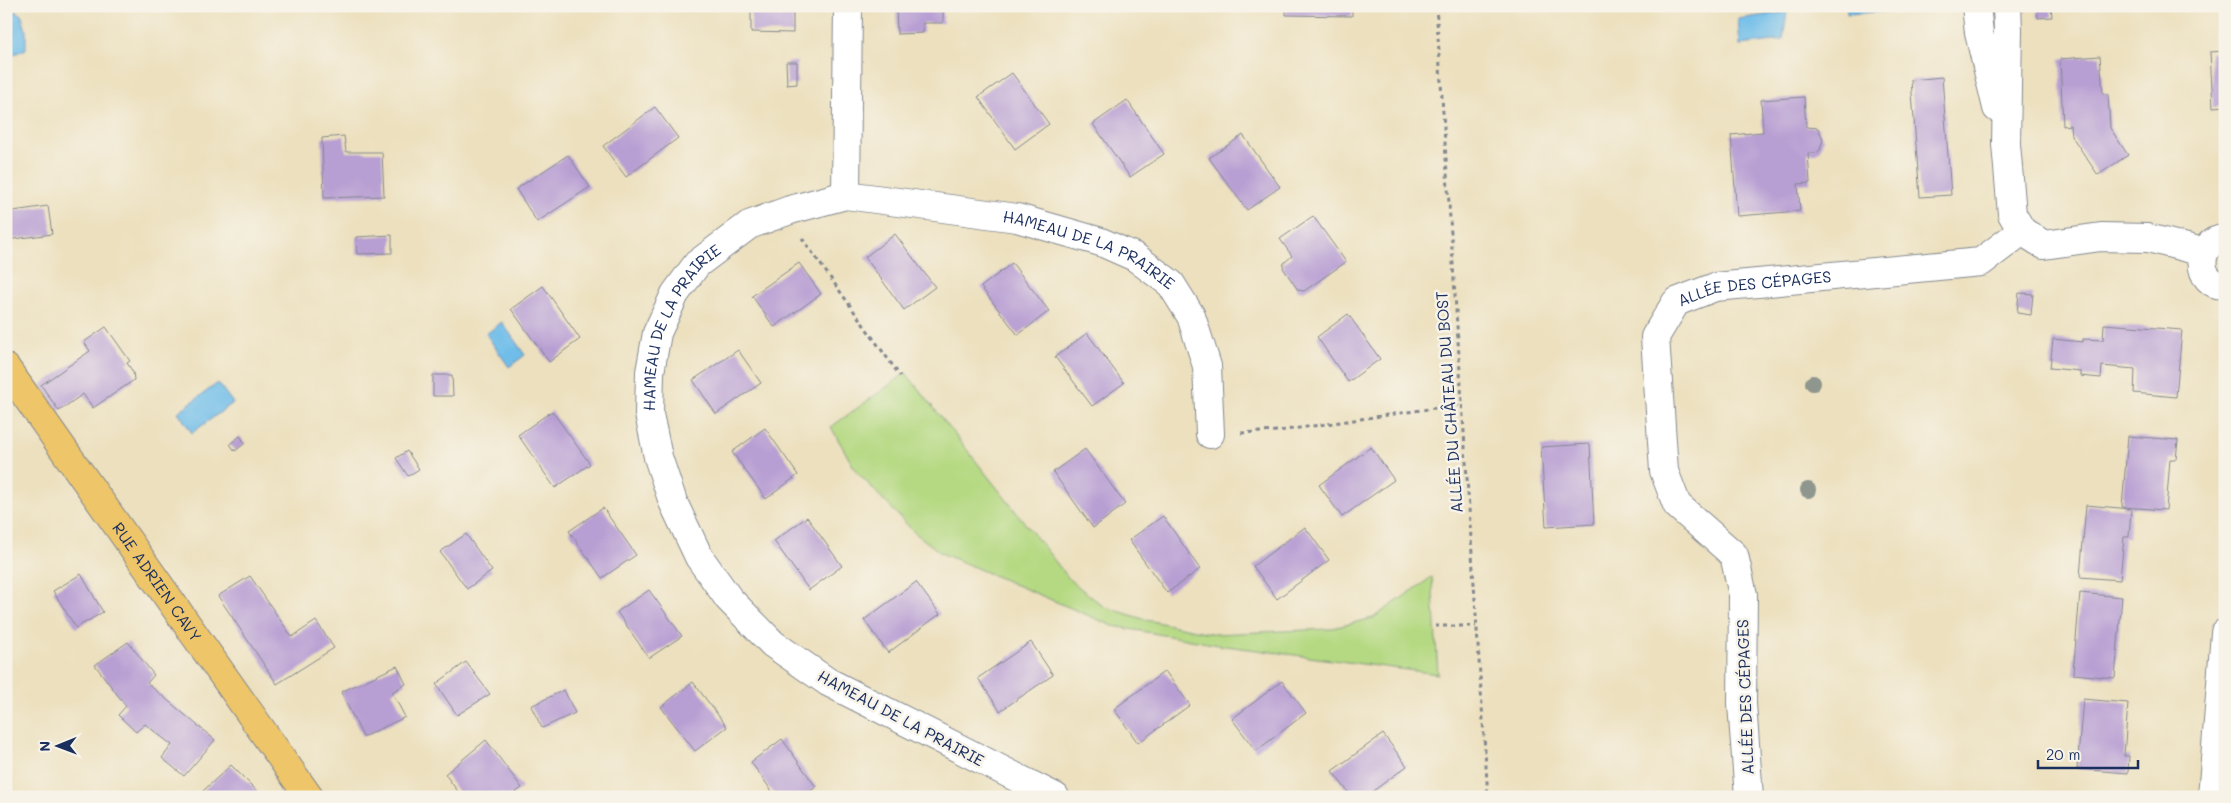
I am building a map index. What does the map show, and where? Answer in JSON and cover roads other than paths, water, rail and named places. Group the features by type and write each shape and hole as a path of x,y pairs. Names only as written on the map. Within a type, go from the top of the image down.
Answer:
{"main road":[{"name":"RUE ADRIEN CAVY","path":"6,368 309,797"}],"street":[{"path":"846,195 848,6"},
{"path":"1976,6 1978,33 2006,144"},
{"path":"2007,6 2006,144 2012,214 2022,231 2044,245 2101,237 2148,238 2214,246"},
{"name":"HAMEAU DE LA PRAIRIE","path":"1055,797 828,682 773,644 729,599 698,557 676,510 658,456 649,414 650,372 657,333 675,294 697,264 749,225 784,213 846,195 1017,218 1101,242 1135,257 1171,284 1191,316 1207,366 1210,434"},
{"name":"ALLÉE DES CÉPAGES","path":"1749,797 1742,704 1743,595 1734,556 1677,505 1664,471 1656,337 1676,302 1715,287 1981,262 2022,231"},
{"path":"2214,246 2201,263 2204,273 2210,281 2225,285"},
{"path":"2217,785 2225,633"}],"water":[{"path":"1847,6 1940,6 1940,8 1847,14"},
{"path":"11,10 21,14 26,30 26,49 14,54 6,51 6,11"},
{"path":"1787,12 1783,40 1740,45 1738,19"},
{"path":"502,322 525,355 509,367 486,334"},
{"path":"218,383 233,403 192,433 178,412"}]}
